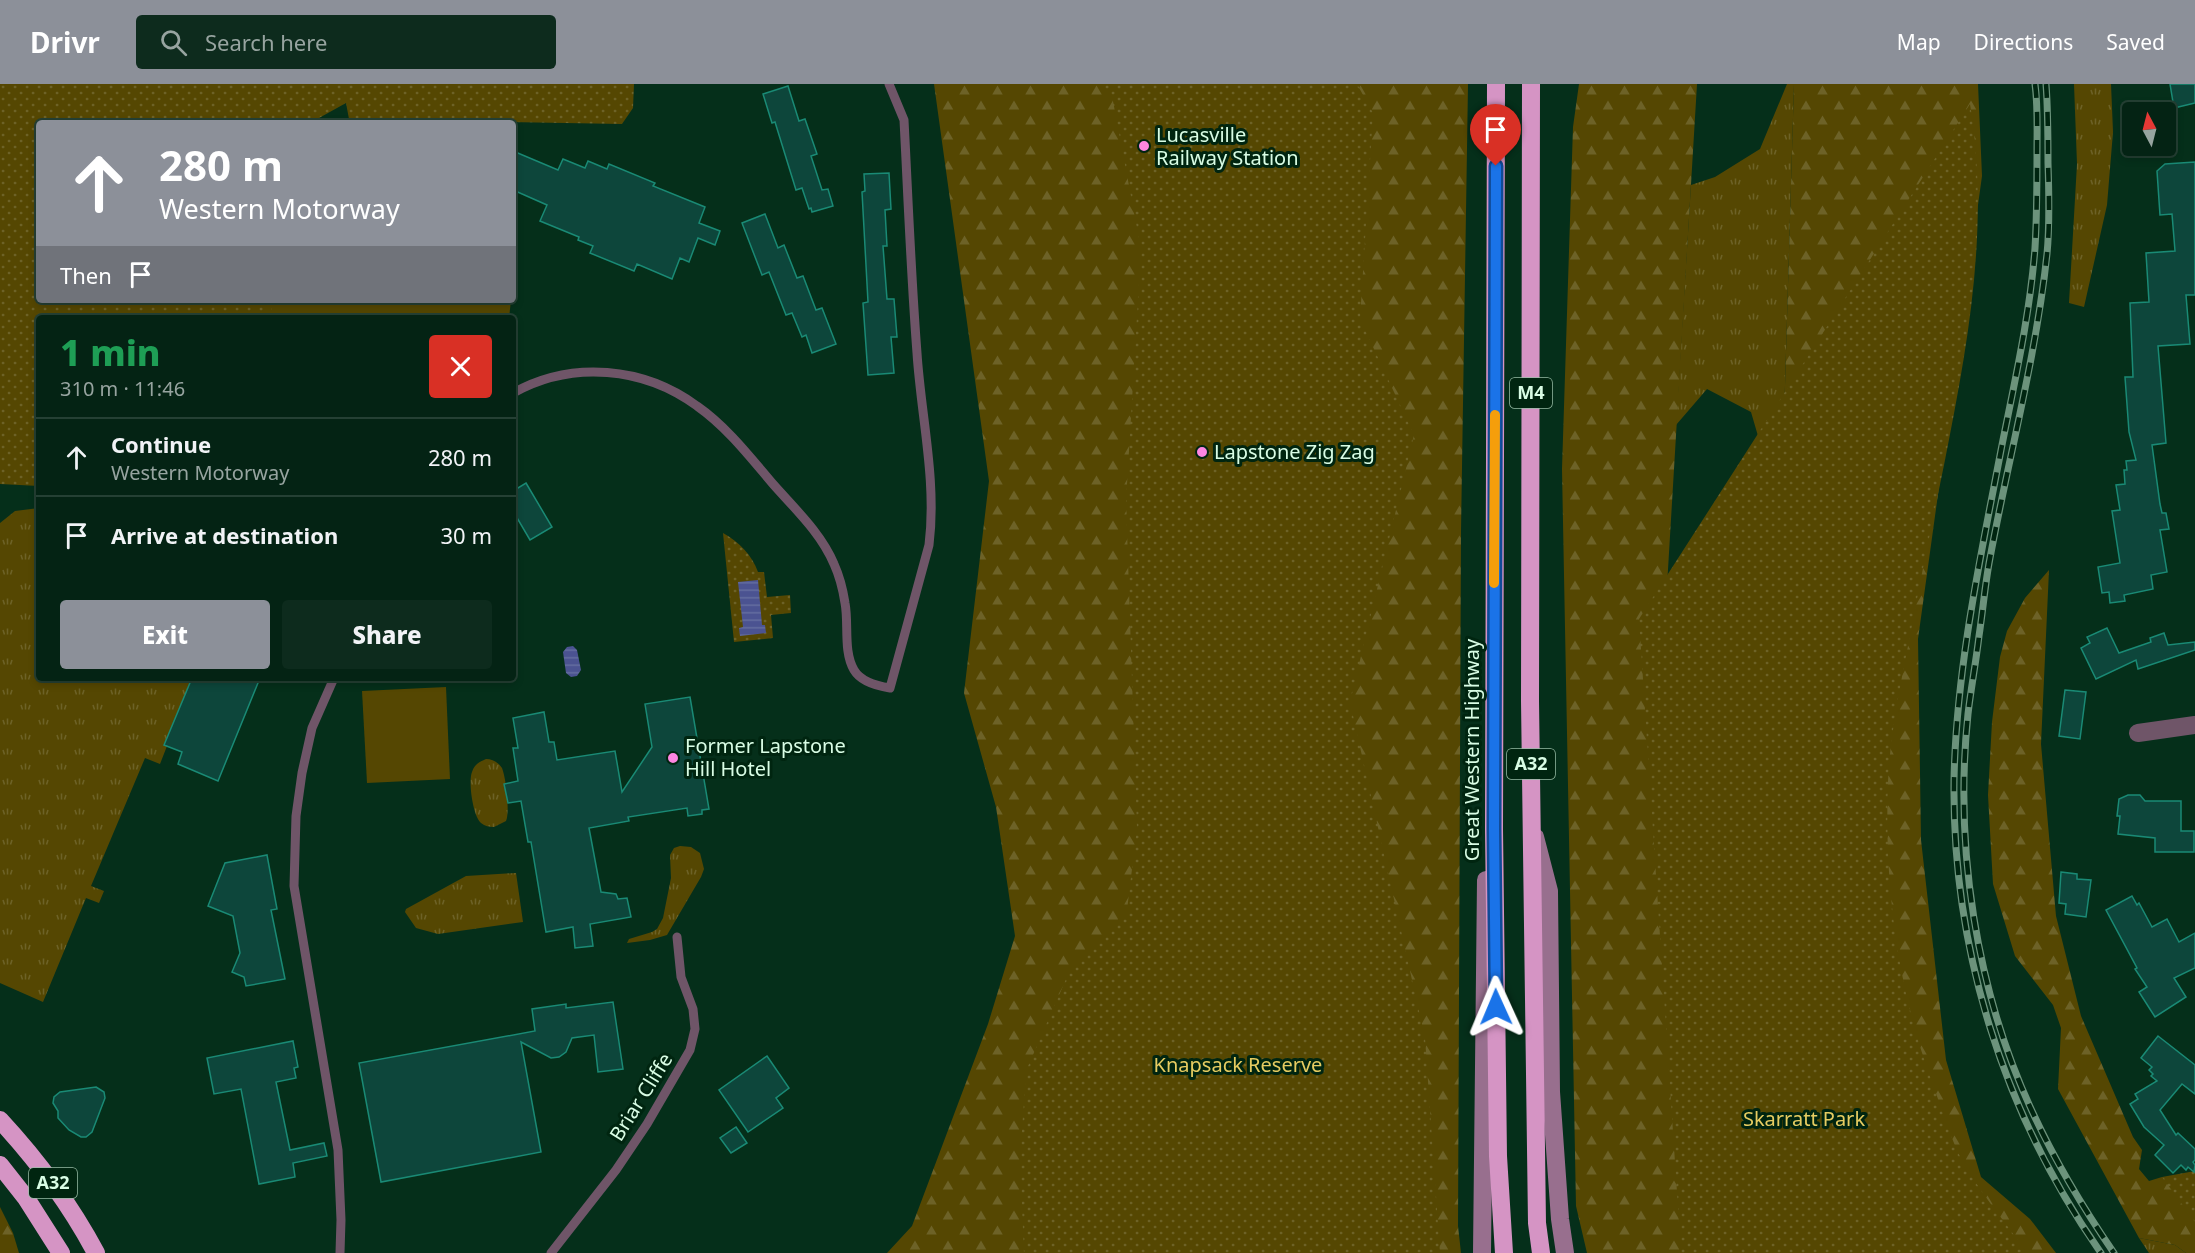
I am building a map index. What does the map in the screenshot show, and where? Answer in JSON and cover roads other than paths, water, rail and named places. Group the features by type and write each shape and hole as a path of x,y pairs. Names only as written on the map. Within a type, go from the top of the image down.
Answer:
{"highway":[{"name":"Great Western Highway","path":"1496,84 1494,829 1498,1156 1504,1253"},
{"name":"M4","path":"1530,701 1531,84"},
{"name":"A32","path":"1530,701 1537,1223 1540,1253"},
{"name":"A32","path":"0,1120 56,1186 96,1253"},
{"name":"A32","path":"0,1165 26,1198 61,1253"}],"main road":[{"path":"1532,826 1549,891 1551,1092 1560,1219 1565,1253"},
{"path":"1482,1253 1486,880 1494,829"}],"street":[{"path":"2138,734 2195,725"}],"lane":[{"path":"516,392 558,376 590,371 608,372 655,382 699,407 730,435 811,527 828,551 845,602 849,657 853,667 857,674 876,686 890,688 929,545 932,526 931,490 917,354 904,120 889,84"},
{"path":"333,681 312,728 302,773 296,816 294,886 339,1158 340,1253"},
{"name":"Briar Cliffe","path":"551,1253 616,1170 647,1124 690,1050 695,1029 693,1009 681,978 677,938"}],"water":[{"path":"758,580 762,625 765,625 766,633 740,636 739,628 743,627 738,582"},
{"path":"573,646 577,650 581,670 577,676 571,677 566,673 563,652 567,647"}],"railway":[{"path":"2035,84 2037,199 2033,273 2022,347 1978,570 1959,696 1954,781 1956,844 1962,907 1974,968 1990,1029 2011,1088 2037,1145 2067,1200 2101,1253"},
{"path":"2046,84 2049,209 2047,254 2029,369 1987,578 1968,714 1964,764 1964,815 1967,866 1974,917 1983,967 1996,1017 2013,1065 2041,1130 2080,1201 2114,1253"}],"place":[{"name":"Lucasville Railway Station","path":"1144,146"},
{"name":"Lapstone Zig Zag","path":"1202,452"},
{"name":"Former Lapstone Hill Hotel","path":"673,758"}],"park label":[{"name":"Knapsack Reserve","path":"1238,1065"},
{"name":"Skarratt Park","path":"1804,1119"}]}
